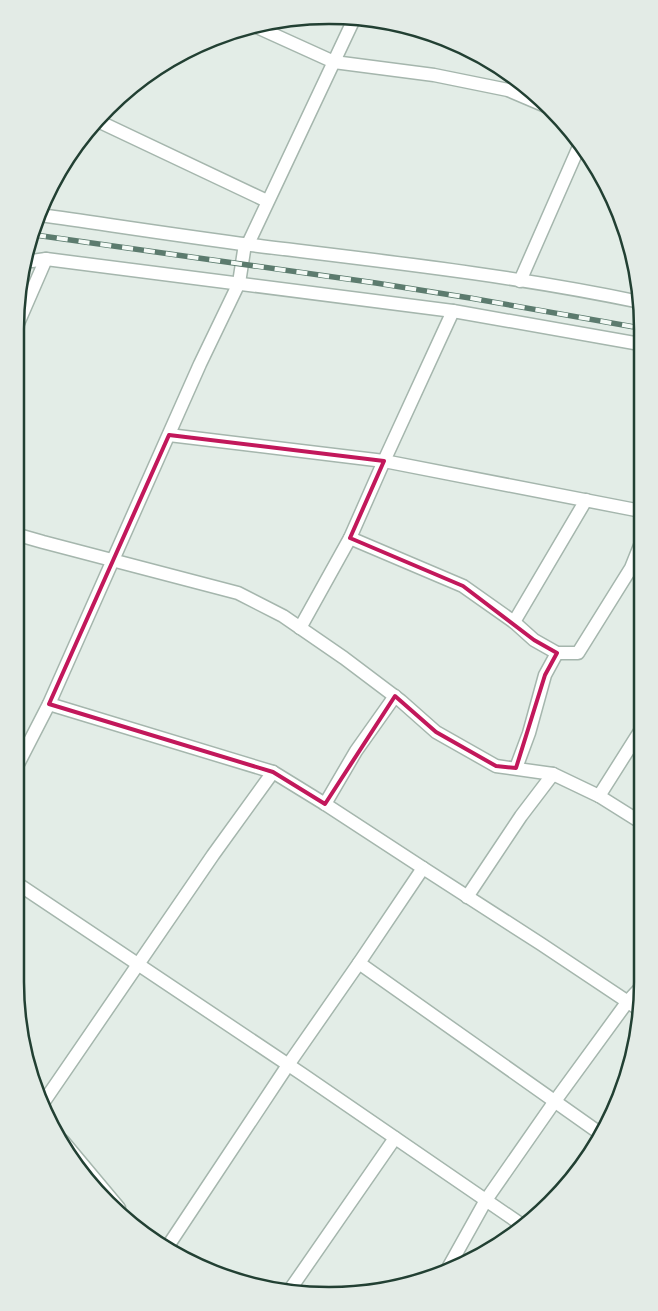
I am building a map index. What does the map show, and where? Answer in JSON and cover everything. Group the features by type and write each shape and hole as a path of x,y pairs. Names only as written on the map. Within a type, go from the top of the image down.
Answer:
{"street":[{"path":"24,753 49,704 200,364 239,283 246,244 352,24"},
{"path":"265,31 334,62 434,75 508,90 529,99"},
{"path":"104,124 267,201"},
{"path":"520,281 576,150"},
{"path":"46,216 246,244 425,266 633,301"},
{"path":"24,310 46,259"},
{"path":"32,260 46,259 453,311 634,343"},
{"path":"300,628 350,538 453,311"},
{"path":"169,435 384,461 634,510"},
{"path":"514,622 586,500"},
{"path":"24,536 238,593 283,616 344,658 395,696 436,732 496,766 554,774 599,796 634,818"},
{"path":"350,538 463,586 514,622 534,640 558,652 578,653 634,560"},
{"path":"516,768 529,733 545,675 558,652"},
{"path":"325,804 356,751 395,696"},
{"path":"49,704 273,772 634,1005"},
{"path":"599,796 634,741"},
{"path":"47,1098 213,855 273,772"},
{"path":"467,897 521,816 554,774"},
{"path":"170,1243 288,1065 423,868"},
{"path":"24,888 517,1222"},
{"path":"358,963 596,1130"},
{"path":"452,1261 486,1200 555,1101 634,995"},
{"path":"293,1285 395,1138"}],"highlighted area":[{"path":"169,435 384,461 350,538 463,586 534,640 557,653 545,675 516,768 496,766 436,732 395,696 325,804 273,772 49,704"}],"railway":[{"path":"39,236 376,283 634,327"}]}
